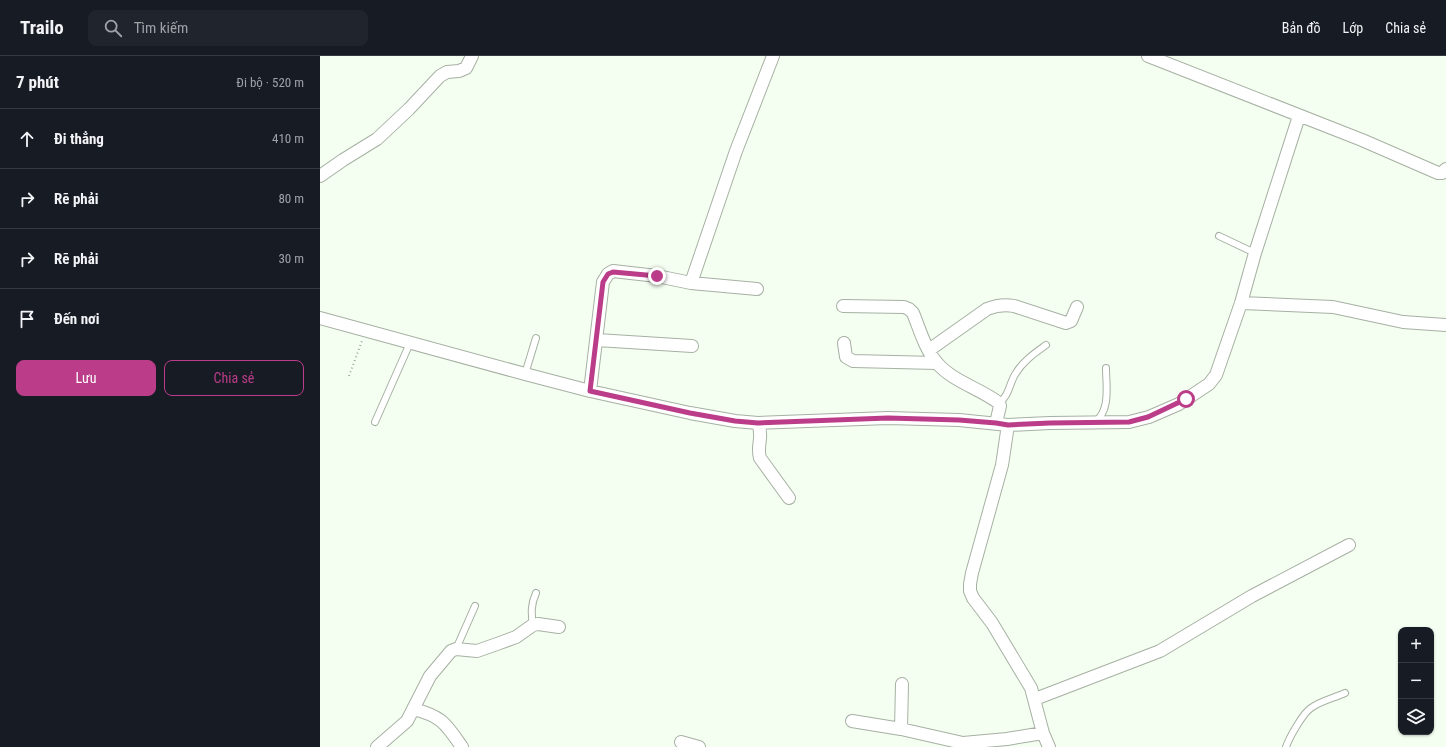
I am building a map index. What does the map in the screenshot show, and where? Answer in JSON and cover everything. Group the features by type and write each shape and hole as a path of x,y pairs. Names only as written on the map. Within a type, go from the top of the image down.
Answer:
{"street":[{"path":"320,176 342,160 377,139 409,109 440,76 447,72 459,71 466,68 472,56"},
{"path":"691,283 734,158 773,56"},
{"path":"1148,56 1362,140 1438,173 1442,173 1446,169"},
{"path":"320,318 590,391 690,413 735,421 758,423 888,418 959,420 1008,425 1129,422 1148,417 1179,404 1209,384 1216,375 1241,303 1255,253 1299,116"},
{"path":"590,391 603,282 608,274 613,272 657,276 691,283 756,289"},
{"path":"1241,303 1333,307 1403,322 1446,325"},
{"path":"929,350 987,309 995,306 1007,304 1066,323 1071,321 1077,307"},
{"path":"843,306 904,307 909,309 913,313 929,350 937,363 960,380 999,403 1000,406 996,423"},
{"path":"597,340 692,346"},
{"path":"844,343 846,357 853,361 937,363"},
{"path":"758,423 761,433 759,452 760,458 789,498"},
{"path":"1008,425 1002,465 972,573 970,591 973,598 992,623 1026,678 1035,699 1043,733 1049,747"},
{"path":"1035,699 1160,651 1245,600 1349,545"},
{"path":"377,747 407,721 430,676 451,651 456,649 472,651 484,649 516,637 533,625 538,624 559,627"},
{"path":"902,684 902,729"},
{"path":"413,709 428,713 438,718 447,726 462,747"},
{"path":"852,721 902,729 963,744 1043,733"},
{"path":"681,742 699,747"}],"lane":[{"path":"1219,236 1255,253"},
{"path":"525,374 536,338"},
{"path":"375,422 410,343"},
{"path":"999,403 1007,395 1012,379 1021,366 1026,360 1046,345"},
{"path":"1094,423 1099,419 1106,403 1106,368"},
{"path":"533,625 532,604 536,593"},
{"path":"456,649 475,606"},
{"path":"1286,747 1288,741 1309,709 1345,694"}],"path":[{"path":"349,376 366,330"}],"route":[{"path":"657,276 613,272 608,274 603,282 590,391 690,413 735,421 758,423 888,418 959,420 1008,425 1129,422 1148,417 1179,404 1186,399"}]}
